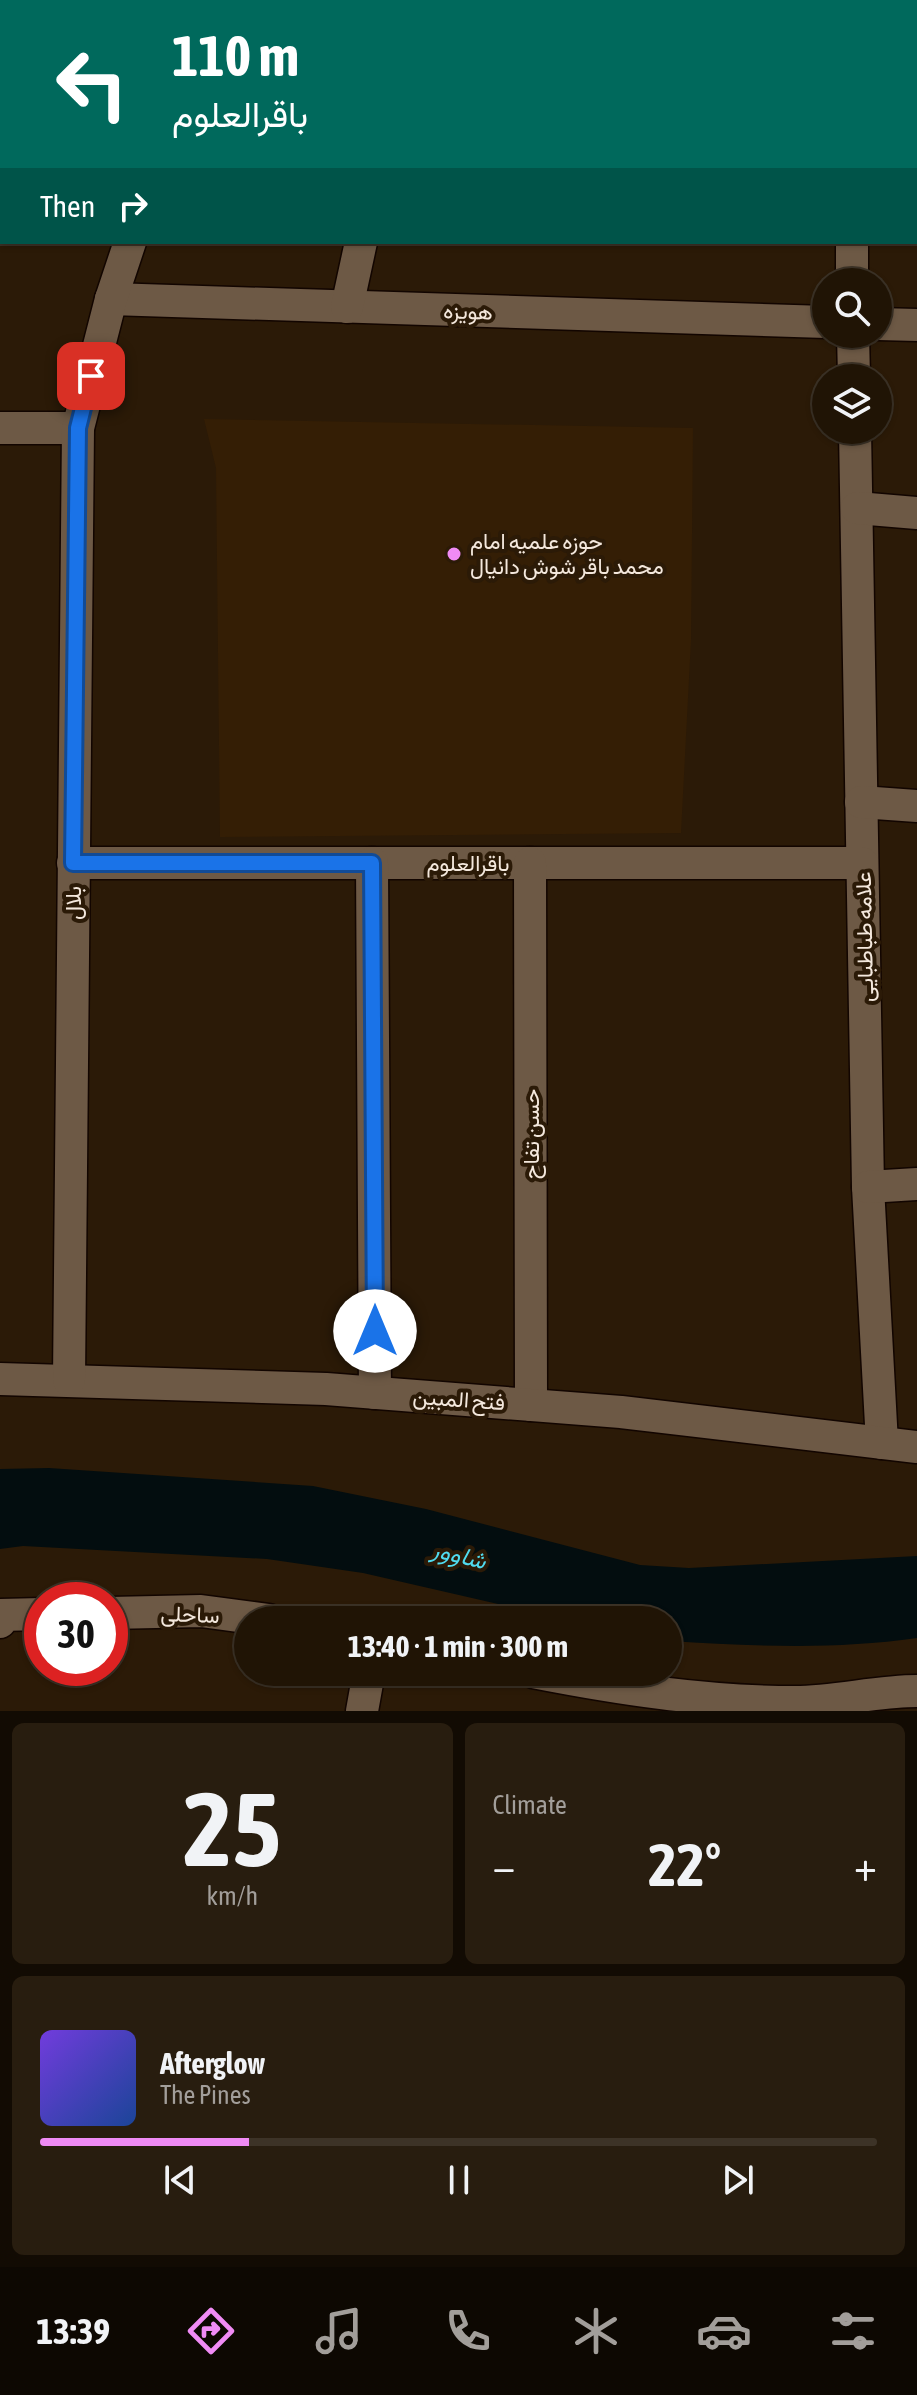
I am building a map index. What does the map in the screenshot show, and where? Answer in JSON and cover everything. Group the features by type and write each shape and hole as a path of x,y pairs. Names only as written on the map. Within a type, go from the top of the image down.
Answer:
{"street":[{"name":"بلال","path":"69,1380 78,428 111,299 129,244"},
{"path":"347,307 361,244"},
{"path":"852,244 852,268"},
{"name":"هویزه","path":"111,299 812,322"},
{"path":"892,324 917,325"},
{"path":"0,428 78,428"},
{"name":"علامه طباطبایی","path":"855,444 868,1187 882,1443"},
{"path":"857,508 917,513"},
{"path":"861,802 917,806"},
{"name":"باقرالعلوم","path":"73,863 862,863"},
{"path":"372,863 375,1393"},
{"name":"حسن تفاح","path":"530,863 531,1405"},
{"path":"868,1187 917,1184"},
{"name":"فتح المبین","path":"0,1379 375,1393 531,1405 917,1447"},
{"name":"ساحلی","path":"128,1613 201,1611 234,1615"},
{"path":"0,1622 0,1615 24,1614"},
{"path":"362,1711 366,1686"},
{"path":"602,1686 797,1706 917,1691"}],"shaded area":[{"name":"حوزه علمیه امام محمد باقر شوش دانیال","path":"204,419 693,428 691,640 681,833 220,837 216,468"}],"water":[{"name":"شاوور","path":"49,1468 313,1486 426,1509 640,1565 689,1568 917,1556 917,1638 824,1646 682,1642 682,1606 506,1606 363,1573 267,1559 23,1546 0,1549 0,1469"}],"place":[{"name":"حوزه علمیه امام محمد باقر شوش دانیال","path":"454,554"}],"route":[{"path":"91,376 78,428 73,863 372,863 375,1331"}]}
